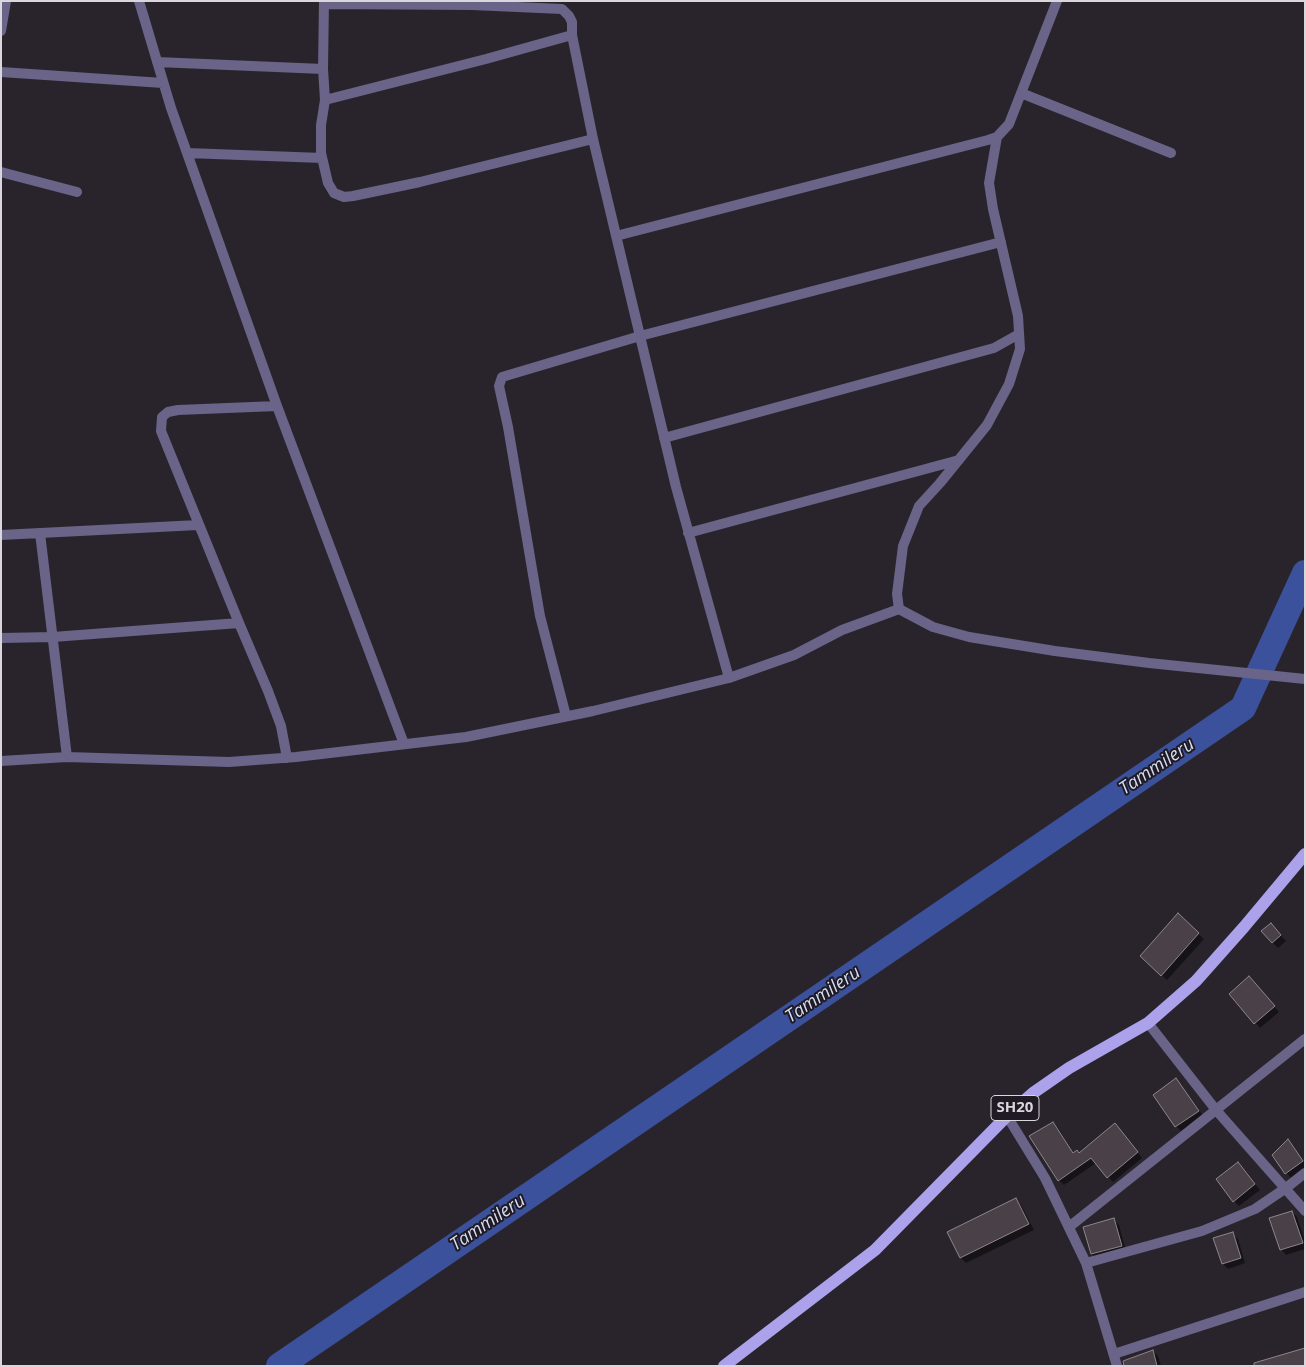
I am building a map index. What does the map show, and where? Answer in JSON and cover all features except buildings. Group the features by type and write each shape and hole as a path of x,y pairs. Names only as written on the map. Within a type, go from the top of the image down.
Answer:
{"main road":[{"name":"SH20","path":"730,1364 875,1250 1006,1116 1033,1093 1069,1068 1148,1023 1196,981 1305,854"}],"street":[{"path":"1,31 6,1"},
{"path":"139,1 163,83 276,406 404,744"},
{"path":"616,236 997,137 1009,124 1057,1"},
{"path":"593,139 420,182 344,197 334,193 328,183 322,158 321,125 325,100 323,70 324,3 472,5 562,9 569,16 572,22 572,35 593,139 664,438 688,533 729,678"},
{"path":"325,100 486,60 572,35"},
{"path":"157,62 323,70"},
{"path":"1,72 163,83"},
{"path":"1021,93 1171,153"},
{"path":"899,609 897,594 903,546 919,506 959,460 986,425 1009,384 1020,349 1018,316 993,209 989,183 997,137"},
{"path":"187,153 322,158"},
{"path":"1,172 77,192"},
{"path":"566,716 540,616 508,426 499,386 502,377 640,336 1001,242"},
{"path":"664,438 994,348 1019,334"},
{"path":"276,406 168,412 162,417 160,431 268,690 281,726 286,758"},
{"path":"688,533 959,460"},
{"path":"1,535 198,525"},
{"path":"40,534 67,757"},
{"path":"1,762 67,757 229,762 286,758 466,737 729,678 794,655 842,630 899,609 932,627 969,637 1055,651 1236,673 1305,679"},
{"path":"1,638 53,637 239,623"},
{"path":"1148,1023 1216,1110 1305,1211"},
{"path":"1069,1227 1305,1039"},
{"path":"1006,1116 1045,1178 1086,1263 1117,1366"},
{"path":"1086,1263 1202,1231 1255,1209 1305,1173"},
{"path":"1114,1354 1305,1292"}],"waterway":[{"name":"Tammileru","path":"279,1366 1243,708 1305,573"}]}
